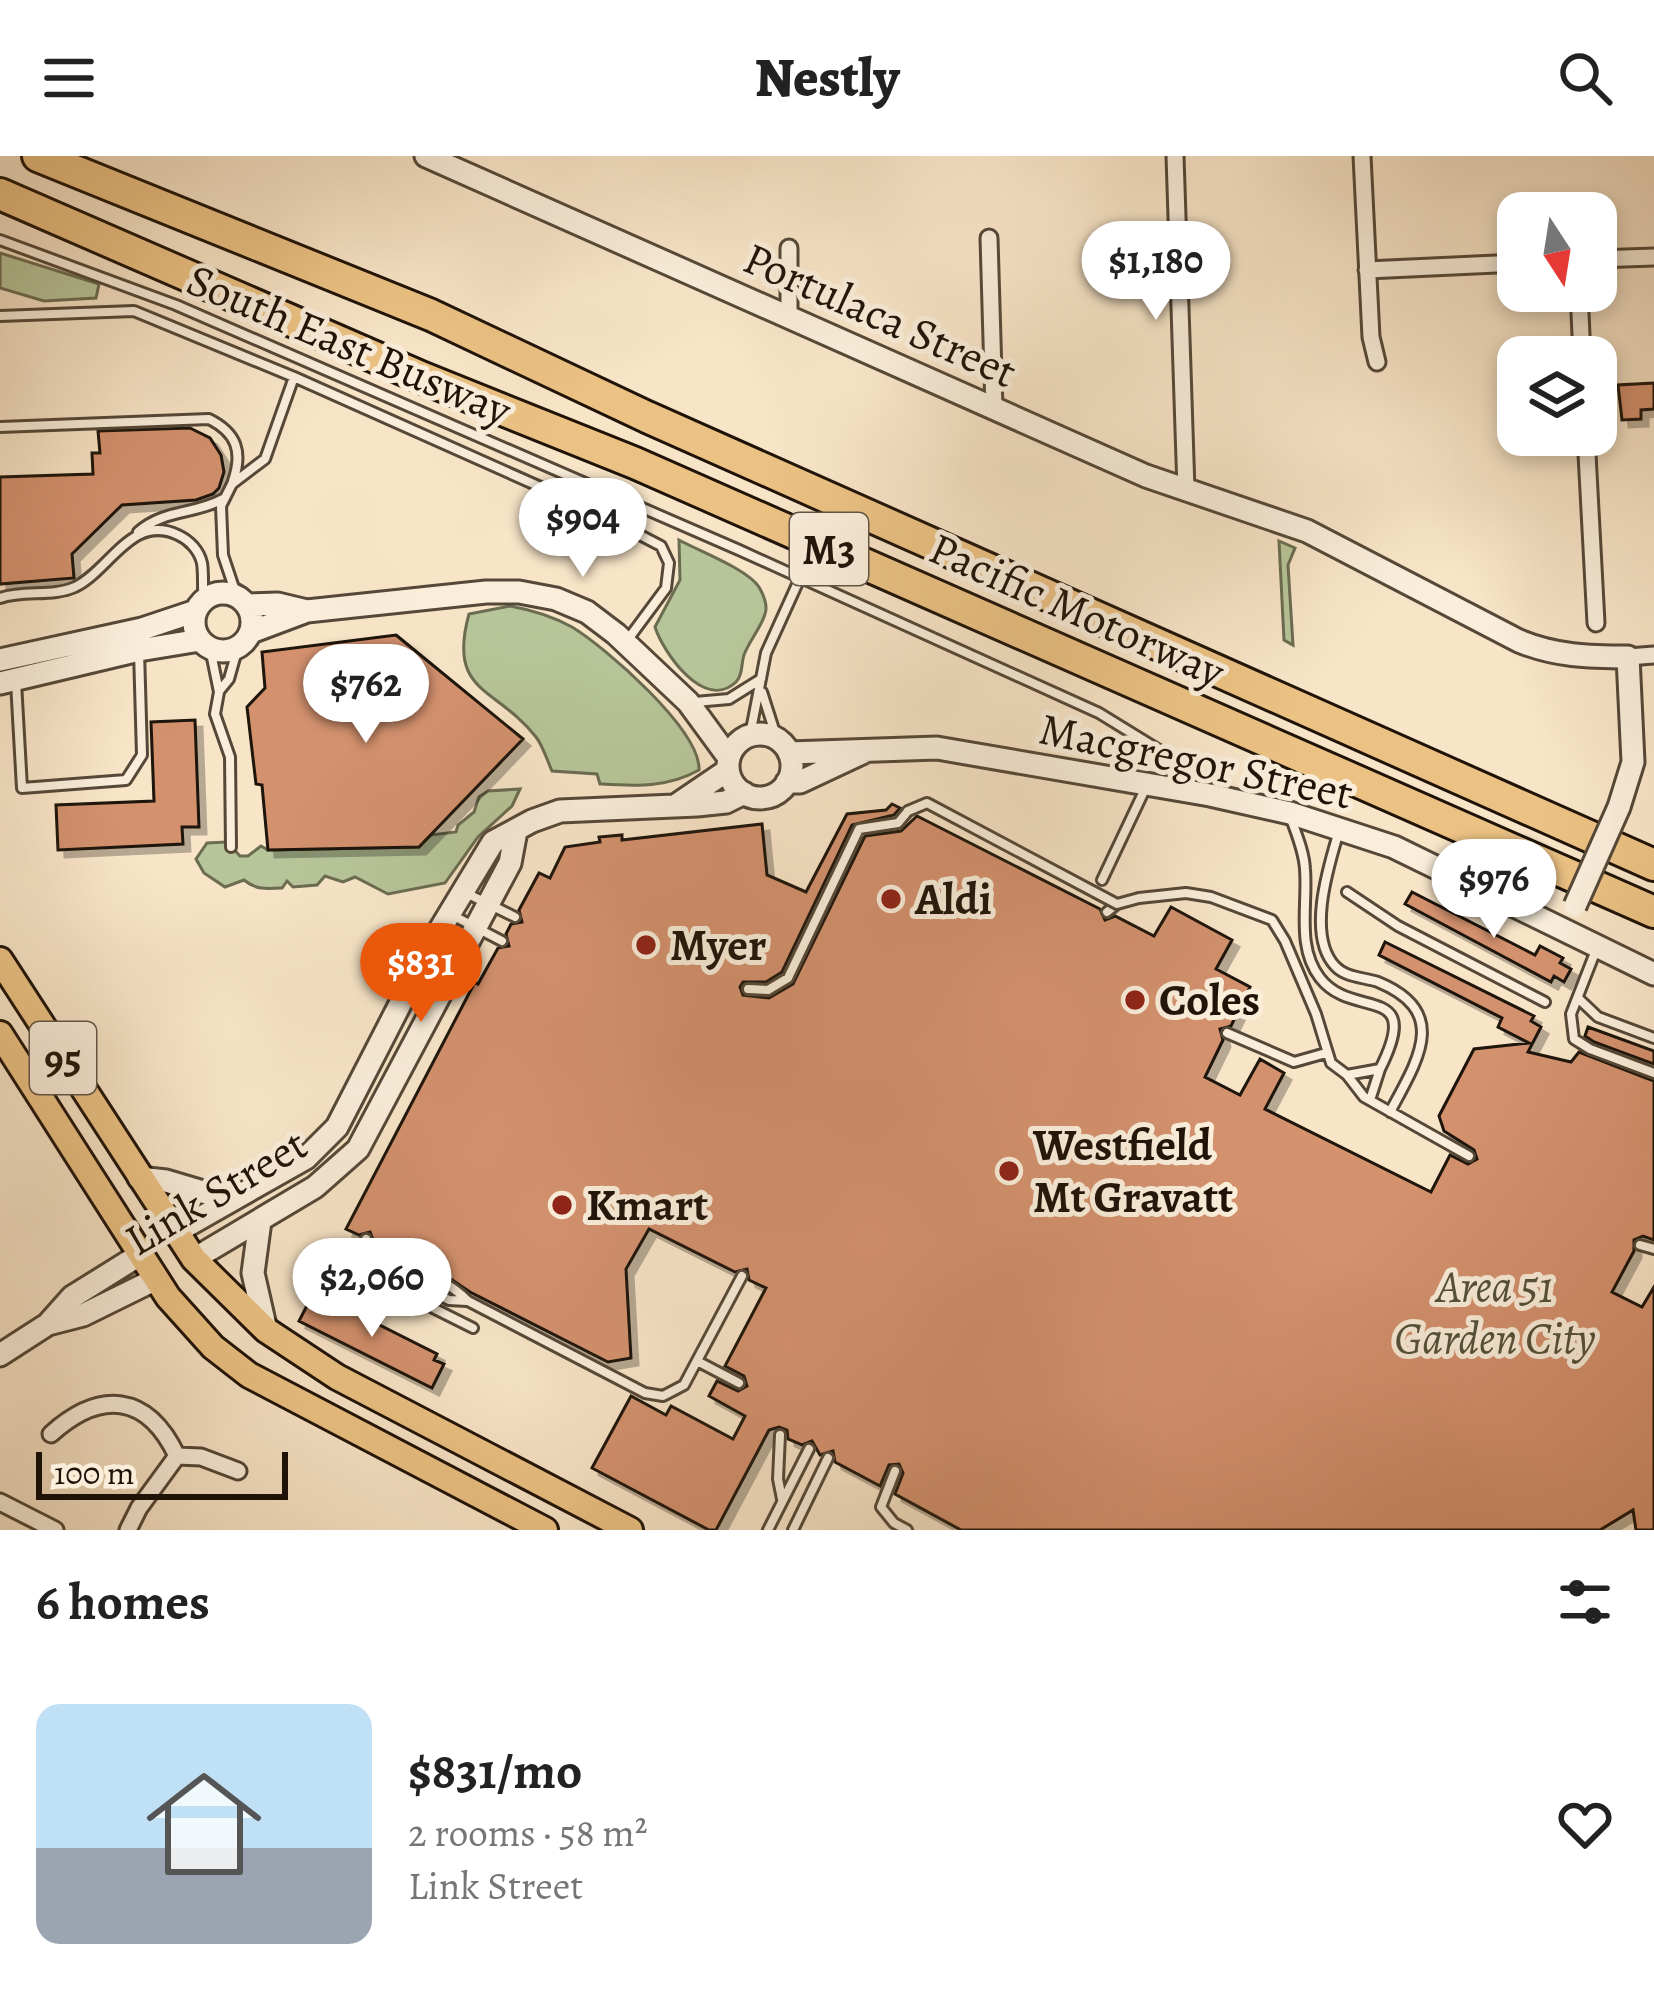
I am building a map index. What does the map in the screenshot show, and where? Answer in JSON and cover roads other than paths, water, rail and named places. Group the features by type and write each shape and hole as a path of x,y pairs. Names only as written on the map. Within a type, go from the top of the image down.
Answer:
{"highway":[{"name":"Pacific Motorway","path":"38,156 431,315 668,427 1654,866"},
{"name":"Pacific Motorway","path":"0,194 423,378 635,463 1654,912"}],"main road":[{"name":"95","path":"0,960 175,1233 194,1259 266,1330 337,1377 630,1530"},
{"name":"95","path":"0,1034 185,1318 249,1375 541,1529"},
{"name":"Link Street","path":"141,1254 175,1233"},
{"name":"Link Street","path":"156,1279 194,1259"}],"street":[{"name":"Portulaca Street","path":"427,156 1186,490 1306,531 1542,650 1628,657"},
{"path":"1175,156 1186,490"},
{"path":"1362,156 1371,337 1377,362"},
{"path":"989,238 994,407"},
{"path":"789,248 789,318"},
{"path":"1617,258 1654,257"},
{"path":"1367,270 1497,263"},
{"path":"1587,456 1596,623"},
{"path":"0,660 142,629 220,593 307,611 519,592 556,599 586,612 625,643 706,722 736,787 744,793 772,795 787,782 791,773 783,746 706,722"},
{"path":"242,601 252,623 244,639"},
{"path":"200,606 194,626 205,644"},
{"path":"8,681 139,650 205,644 229,651 244,639 307,611"},
{"path":"1564,932 1619,807 1633,762 1628,657 1654,656"},
{"path":"677,804 729,764 747,737"},
{"name":"Macgregor Street","path":"783,746 864,752 937,748 1290,813 1394,847 1654,974"},
{"name":"Macgregor Street","path":"787,782 800,782 864,752"},
{"name":"Link Street","path":"175,1233 306,1158 338,1127 448,914 493,842 560,811 726,802 744,793"},
{"name":"Link Street","path":"194,1259 329,1177 358,1149 510,863 517,831"},
{"path":"139,1178 230,1200"},
{"path":"260,1221 254,1273 266,1330"},
{"name":"Link Street","path":"0,1355 48,1324 72,1297 141,1254"},
{"name":"Link Street","path":"48,1324 83,1315 156,1279"},
{"path":"51,1434 98,1405 118,1402 152,1421 177,1456"},
{"path":"177,1456 201,1457 238,1471"},
{"path":"128,1530 177,1456"},
{"path":"0,1502 56,1530"}],"lane":[{"name":"South East Busway","path":"0,240 176,305 800,578 1099,713 1164,752"},
{"path":"0,316 134,311 295,377 592,510 661,546 669,562 666,588 625,643"},
{"path":"232,484 265,459 295,377"},
{"path":"0,427 209,419 231,432 238,448 232,484 221,506 223,555 242,601"},
{"path":"0,598 71,590 164,514 224,499"},
{"path":"137,533 170,531 196,549 202,565 200,606"},
{"path":"747,737 772,636 800,578"},
{"path":"231,847 230,757 215,714 244,639"},
{"path":"205,644 220,692"},
{"path":"8,681 22,788 126,780 142,754 139,650"},
{"path":"688,702 729,699 761,679"},
{"path":"761,691 783,746"},
{"path":"1102,880 1147,786"},
{"path":"748,989 769,990 788,978 860,829 898,823 908,811 927,803 1117,904"},
{"path":"1290,813 1306,869 1304,920 1313,966 1330,987 1380,1007 1394,1020 1395,1037 1370,1100"},
{"path":"1339,829 1322,892 1325,950 1346,974 1376,981 1404,996 1420,1020 1420,1053 1390,1112"},
{"path":"462,891 515,917"},
{"path":"1106,912 1139,898 1186,892 1272,920 1286,941 1316,1014 1330,1064 1370,1100 1469,1156"},
{"path":"1347,892 1398,926 1545,1002"},
{"path":"448,914 502,941"},
{"path":"1597,948 1570,1024 1576,1041 1654,1072"},
{"path":"1578,998 1598,1017 1654,1038"},
{"path":"1227,1033 1294,1062 1326,1053"},
{"path":"1347,1075 1380,1069"},
{"path":"366,1239 352,1268 473,1328"},
{"path":"1640,1245 1654,1249"},
{"path":"360,1252 380,1261 398,1261 456,1288 468,1301 645,1393 663,1396 684,1385 742,1276"},
{"path":"398,1274 449,1300 468,1301"},
{"path":"697,1361 740,1383"},
{"path":"780,1435 778,1480 783,1501"},
{"path":"768,1530 808,1449"},
{"path":"793,1530 828,1458"},
{"path":"895,1472 881,1507 907,1530"}],"place":[{"name":"Aldi","path":"891,899"},
{"name":"Myer","path":"646,945"},
{"name":"Coles","path":"1135,1000"},
{"name":"Westfield Mt Gravatt","path":"1009,1171"},
{"name":"Kmart","path":"562,1205"}],"park label":[{"name":"Area 51 Garden City","path":"1495,1312"}]}
